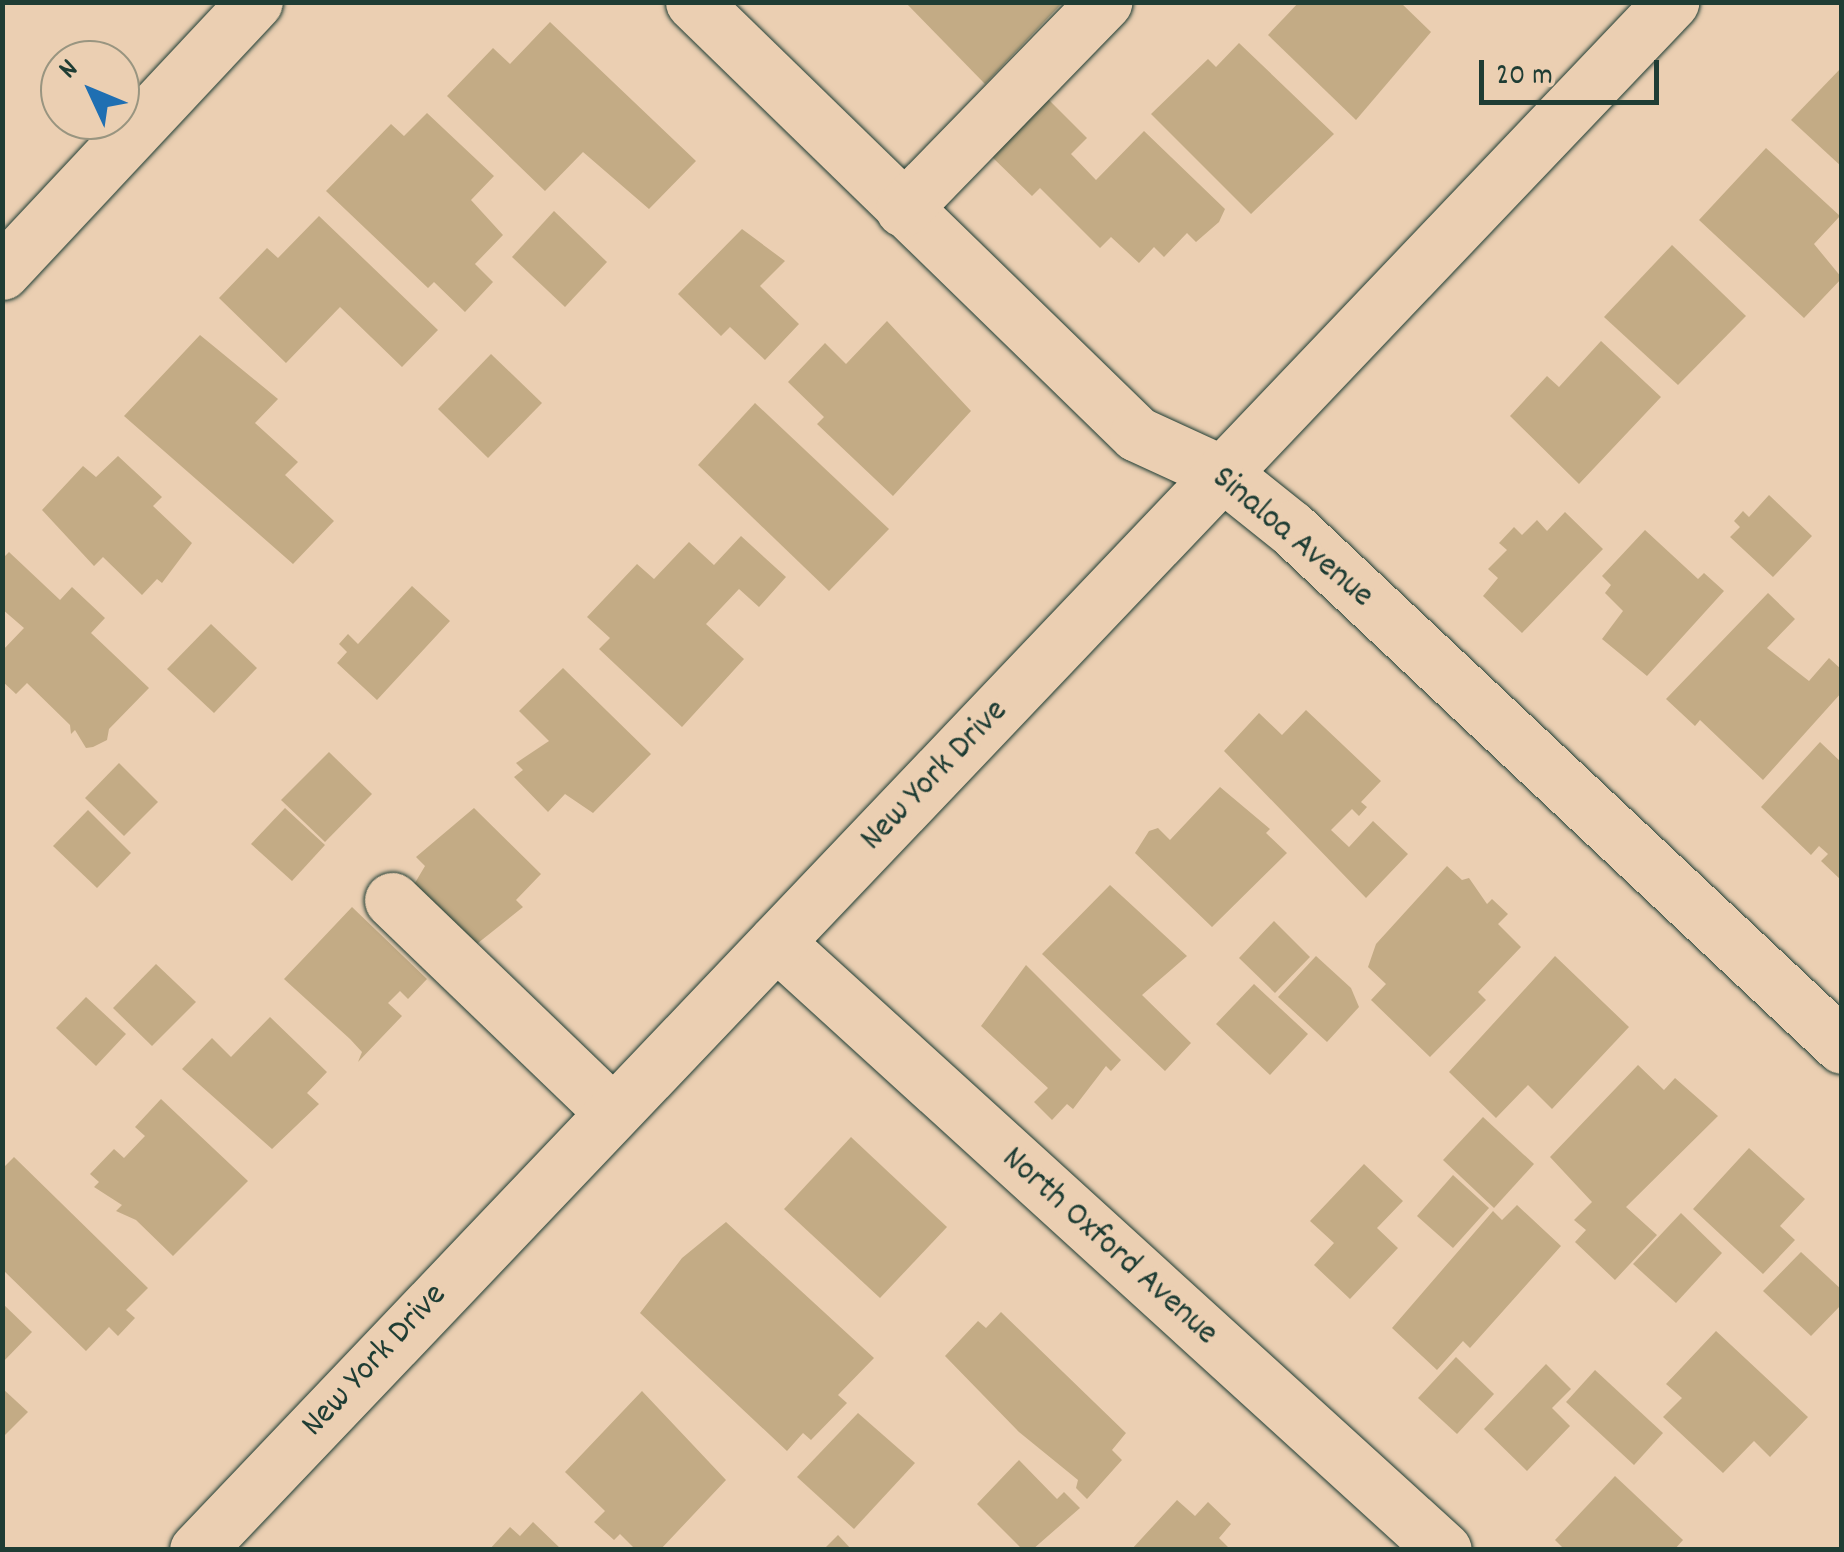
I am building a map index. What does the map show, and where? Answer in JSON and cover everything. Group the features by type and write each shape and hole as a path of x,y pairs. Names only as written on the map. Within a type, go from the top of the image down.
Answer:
{"street":[{"path":"2,272 255,2"},
{"name":"Sinaloa Avenue","path":"693,2 1137,434 1222,473 1291,528 1842,1046"},
{"path":"903,210 1104,2"},
{"name":"New York Drive","path":"198,1550 610,1111 776,942 1672,2"},
{"path":"392,900 610,1111"},
{"name":"North Oxford Avenue","path":"776,942 1444,1550"}],"building":[{"path":"905,2 1063,2 985,84"},
{"path":"1299,2 1400,2 1431,32 1356,120 1268,35"},
{"path":"550,22 696,161 649,209 583,152 545,191 447,96 493,48 510,64"},
{"path":"1239,43 1334,134 1251,214 1151,114 1208,59 1216,67"},
{"path":"1842,67 1842,167 1791,120"},
{"path":"1047,98 1087,138 1071,154 1096,180 1144,131 1225,209 1219,222 1196,242 1187,233 1164,257 1154,247 1139,263 1111,237 1100,248 1040,188 1032,196 990,155"},
{"path":"427,113 494,176 471,200 503,235 475,264 493,282 465,312 434,282 428,288 326,191 391,124 404,136"},
{"path":"1766,148 1840,216 1814,244 1842,278 1804,318 1699,220"},
{"path":"554,211 607,262 565,307 512,257"},
{"path":"319,216 438,330 402,367 340,307 286,363 219,298 267,248 278,258"},
{"path":"742,229 785,261 760,286 799,324 765,360 730,327 721,336 678,294"},
{"path":"1672,245 1746,316 1678,385 1604,317"},
{"path":"887,321 971,411 893,496 817,424 824,417 788,382 825,343 846,364"},
{"path":"200,335 278,399 255,423 298,462 285,475 334,521 293,564 124,416"},
{"path":"1601,341 1661,397 1579,484 1510,416 1547,376 1559,387"},
{"path":"491,354 542,403 488,458 438,409"},
{"path":"755,403 889,529 829,591 698,465"},
{"path":"118,456 162,497 153,506 192,543 162,583 157,579 142,595 103,557 94,566 42,510 83,466 96,477"},
{"path":"1769,495 1812,536 1773,577 1730,537 1740,527 1734,521 1743,511 1749,517"},
{"path":"1565,512 1603,549 1522,633 1483,596 1498,578 1488,569 1507,550 1499,543 1514,527 1522,535 1537,520 1547,531"},
{"path":"1645,530 1698,579 1704,573 1724,591 1647,676 1602,639 1623,611 1605,593 1611,585 1602,576"},
{"path":"741,536 786,577 759,607 739,589 706,624 744,659 682,727 599,649 610,638 587,617 637,564 654,579 689,542 714,565"},
{"path":"9,552 60,600 72,587 105,618 91,633 149,688 109,729 107,740 93,747 86,748 75,730 71,734 70,725 27,683 16,694 2,681 2,651 24,628 2,609 2,559"},
{"path":"412,586 450,621 377,700 337,663 347,652 339,644 348,634 358,644"},
{"path":"1768,593 1795,619 1767,648 1809,681 1829,658 1842,670 1842,692 1763,780 1700,720 1695,726 1666,699"},
{"path":"211,624 257,668 214,713 167,669"},
{"path":"563,668 651,754 593,813 565,794 548,812 514,777 523,770 516,763 549,741 519,711"},
{"path":"1306,710 1381,781 1361,802 1367,807 1359,816 1352,809 1331,830 1349,847 1373,821 1408,854 1366,898 1224,751 1259,713 1282,735"},
{"path":"1820,742 1842,763 1842,881 1821,861 1828,854 1819,846 1811,855 1761,807"},
{"path":"329,752 372,794 325,842 281,800"},
{"path":"119,763 158,802 124,836 85,798"},
{"path":"1220,787 1270,829 1266,833 1287,853 1212,927 1135,853 1149,831 1158,828 1170,840"},
{"path":"285,808 325,845 292,881 251,844"},
{"path":"474,808 541,874 516,900 523,907 468,951 409,893 425,866 416,857"},
{"path":"88,810 131,853 97,888 53,846"},
{"path":"1447,866 1462,880 1469,878 1487,904 1492,899 1508,914 1498,924 1521,947 1478,992 1486,1000 1430,1057 1371,1000 1386,984 1368,967 1376,944"},
{"path":"1110,885 1187,956 1142,995 1191,1043 1165,1071 1042,954"},
{"path":"352,907 427,979 408,999 400,991 388,1003 402,1016 358,1062 362,1052 284,979"},
{"path":"1274,921 1310,957 1275,993 1239,958"},
{"path":"1316,956 1351,988 1359,1007 1327,1042 1278,997"},
{"path":"1555,956 1629,1027 1552,1109 1528,1085 1496,1118 1449,1072"},
{"path":"156,964 196,1002 152,1046 113,1008"},
{"path":"1026,965 1121,1060 1111,1071 1106,1066 1073,1109 1067,1104 1052,1120 1034,1102 1048,1088 981,1026"},
{"path":"1254,984 1308,1034 1270,1075 1216,1024"},
{"path":"86,997 126,1034 96,1066 56,1028"},
{"path":"270,1017 327,1072 307,1093 319,1104 272,1149 182,1069 212,1038 231,1057"},
{"path":"1638,1065 1664,1090 1675,1078 1718,1116 1626,1207 1657,1235 1615,1280 1575,1242 1586,1230 1574,1220 1592,1202 1550,1157"},
{"path":"161,1099 248,1181 173,1256 136,1220 116,1211 122,1205 94,1187 99,1182 90,1174 114,1149 124,1158 145,1136 135,1127"},
{"path":"1483,1117 1534,1164 1494,1208 1443,1160"},
{"path":"851,1137 947,1227 880,1298 784,1209"},
{"path":"1749,1148 1805,1199 1780,1226 1795,1240 1763,1274 1693,1209"},
{"path":"14,1157 148,1288 126,1310 135,1318 118,1336 109,1327 86,1351 2,1269 2,1169"},
{"path":"1364,1164 1403,1201 1377,1228 1398,1248 1350,1299 1314,1265 1334,1243 1310,1221"},
{"path":"1453,1175 1489,1208 1453,1248 1417,1216"},
{"path":"1517,1205 1561,1246 1470,1348 1463,1341 1437,1370 1392,1328 1493,1211 1502,1220"},
{"path":"1681,1213 1722,1253 1676,1303 1633,1264"},
{"path":"726,1222 874,1358 838,1395 847,1403 811,1440 803,1433 787,1451 640,1313 682,1258"},
{"path":"1801,1252 1842,1290 1842,1304 1811,1336 1763,1291"},
{"path":"2,1303 32,1332 2,1363"},
{"path":"1001,1312 1126,1433 1112,1450 1122,1460 1087,1499 1076,1488 1078,1480 1019,1432 945,1356 978,1321 986,1328"},
{"path":"1716,1331 1808,1417 1770,1457 1754,1441 1723,1473 1663,1417 1682,1398 1666,1384"},
{"path":"1456,1357 1494,1394 1457,1434 1418,1398"},
{"path":"1546,1364 1571,1389 1552,1408 1570,1426 1527,1471 1484,1429"},
{"path":"1595,1370 1663,1433 1634,1465 1566,1402"},
{"path":"2,1388 28,1412 2,1438"},
{"path":"642,1391 726,1480 660,1550 636,1550 620,1534 614,1540 594,1522 605,1511 565,1472"},
{"path":"858,1413 915,1463 854,1529 797,1477"},
{"path":"1019,1460 1057,1499 1064,1492 1080,1508 1032,1550 1023,1550 977,1504"},
{"path":"1615,1476 1683,1540 1674,1550 1565,1550 1555,1540"},
{"path":"1177,1500 1195,1516 1208,1502 1231,1524 1219,1538 1231,1550 1131,1550"},
{"path":"533,1522 562,1550 489,1550 510,1527 520,1536"},
{"path":"838,1535 852,1550 823,1550"}]}
